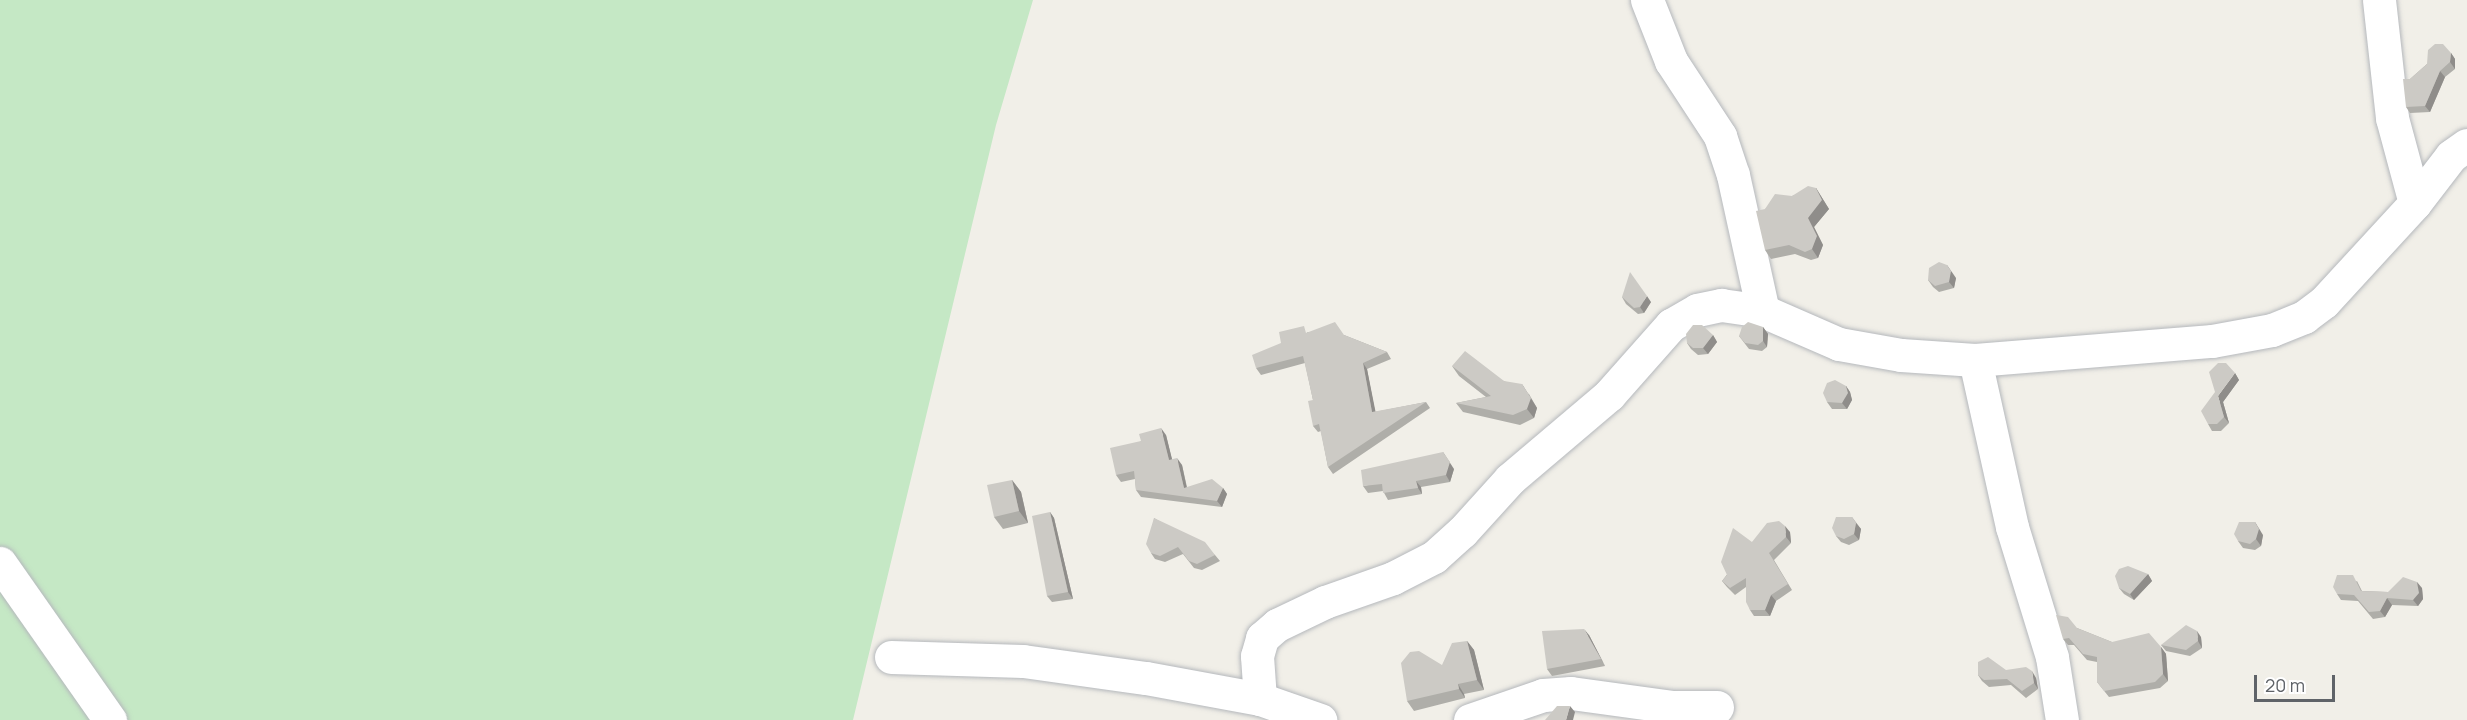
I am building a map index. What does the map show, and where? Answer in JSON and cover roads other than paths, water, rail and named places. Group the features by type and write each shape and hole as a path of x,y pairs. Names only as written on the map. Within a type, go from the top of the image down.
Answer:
{"street":[{"path":"1647,0 1671,62 1720,136 1733,175 1763,311"},
{"path":"2379,0 2392,118 2415,203"},
{"path":"1260,699 1257,656 1262,638 1277,626 1325,602 1393,578 1434,557 1462,532 1510,479 1609,395 1671,325 1697,310 1721,305 1763,311 1839,344 1901,355 1975,360 2212,341 2272,330 2304,317 2324,302 2415,203 2451,156 2467,145"},
{"path":"1975,360 2012,527 2055,668 2062,720"},
{"path":"0,563 110,720"},
{"path":"891,657 1023,662 1198,686 1260,699 1320,720"},
{"path":"1470,720 1543,695 1571,693 1673,706 1717,707"}]}
